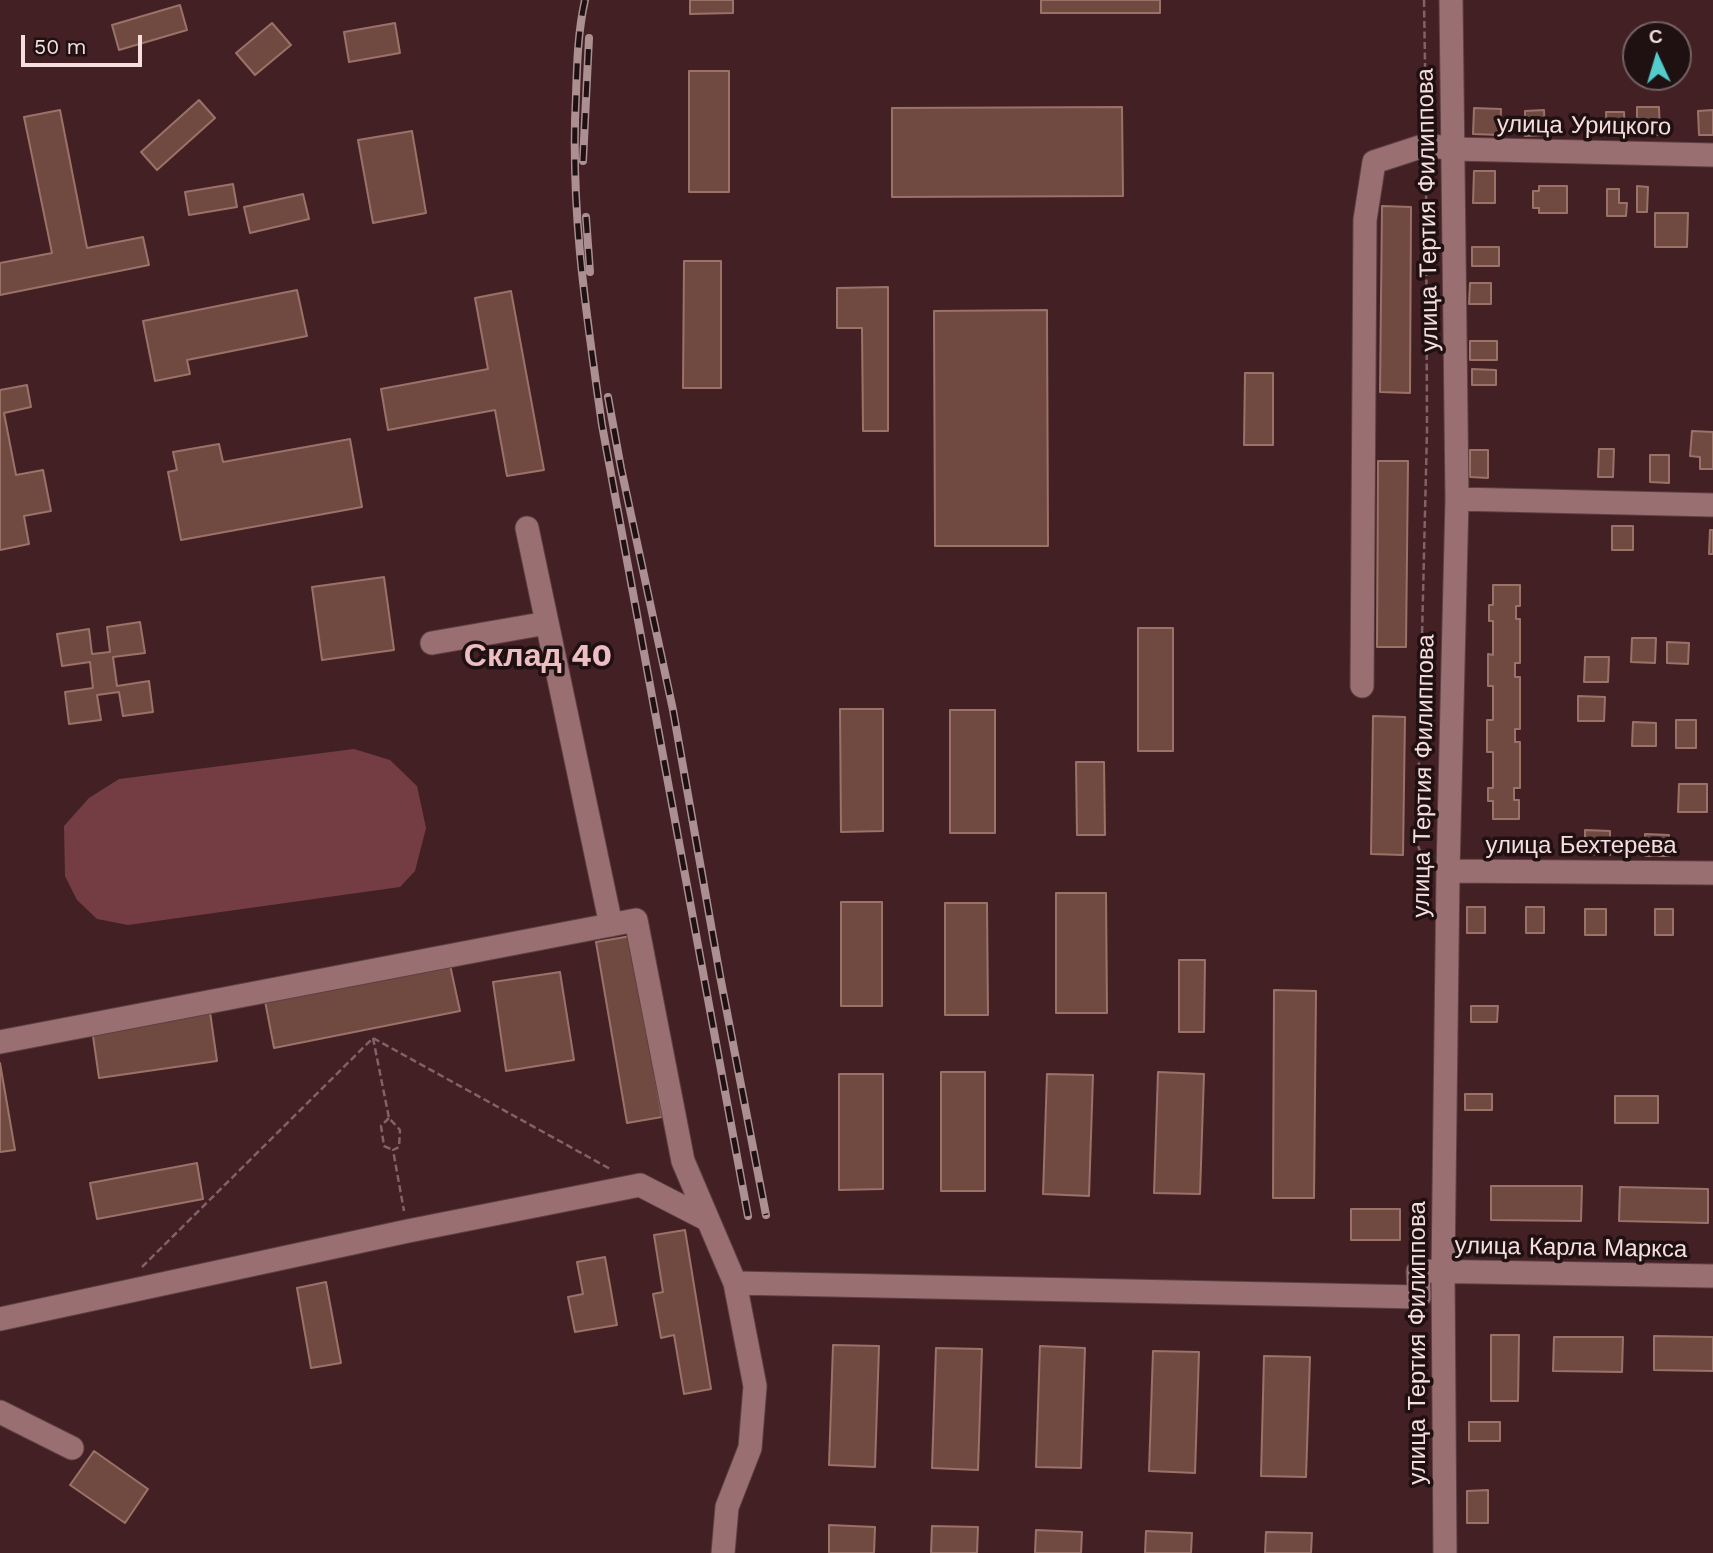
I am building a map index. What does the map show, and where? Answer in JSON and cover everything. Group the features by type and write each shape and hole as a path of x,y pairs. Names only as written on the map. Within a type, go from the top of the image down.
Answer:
{"street":[{"name":"улица Тертия Филиппова","path":"1445,1553 1436,1272 1439,875 1457,499 1451,0"},
{"name":"улица Урицкого","path":"1426,145 1454,149 1713,155"},
{"path":"1362,686 1365,220 1374,162 1426,145"},
{"path":"1457,499 1713,505"},
{"path":"527,528 611,925"},
{"path":"432,643 547,623"},
{"name":"улица Бехтерева","path":"1439,875 1713,873"},
{"path":"0,1042 636,920 683,1161 735,1283 755,1386 750,1448 727,1507 723,1553"},
{"path":"0,1319 408,1231 639,1185 708,1220"},
{"path":"735,1283 1419,1297 1418,1271 1436,1272"},
{"name":"улица Карла Маркса","path":"1436,1272 1713,1276"},
{"path":"0,1412 72,1448"}],"path":[{"path":"1424,0 1427,430 1417,842 1439,875"},
{"path":"373,1038 389,1118 400,1130 399,1147 393,1150"},
{"path":"373,1038 639,1185"},
{"path":"114,1295 373,1038"},
{"path":"389,1118 381,1126 381,1136 384,1146 393,1150"},
{"path":"393,1150 408,1231"}],"shaded area":[{"path":"354,749 390,760 417,786 426,828 415,871 400,887 128,925 97,919 77,900 65,876 64,826 89,798 119,779"}],"building":[{"path":"690,0 733,0 733,13 690,14"},
{"path":"1041,0 1160,0 1160,13 1041,13"},
{"path":"180,5 187,30 119,50 112,25"},
{"path":"272,23 291,45 255,75 236,53"},
{"path":"395,23 400,53 349,62 344,32"},
{"path":"689,71 729,71 729,192 689,192"},
{"path":"199,100 215,118 157,170 141,152"},
{"path":"1122,107 1123,196 892,197 892,108"},
{"path":"1637,107 1659,107 1660,135 1637,135"},
{"path":"1474,108 1501,109 1500,135 1473,134"},
{"path":"60,110 87,248 143,237 149,265 0,295 0,263 52,253 24,117"},
{"path":"1544,110 1545,135 1525,136 1525,111"},
{"path":"1713,110 1713,135 1699,135 1698,111"},
{"path":"1606,112 1624,112 1625,135 1607,135"},
{"path":"412,131 426,213 373,223 358,140"},
{"path":"1474,171 1495,171 1495,203 1473,203"},
{"path":"233,184 237,207 189,215 185,192"},
{"path":"1539,186 1567,186 1567,213 1539,213 1539,208 1533,208 1533,191 1539,191"},
{"path":"1637,186 1648,187 1647,212 1637,212"},
{"path":"1607,189 1619,189 1619,203 1627,203 1626,216 1607,216"},
{"path":"303,194 309,219 250,233 244,207"},
{"path":"1382,206 1411,207 1410,393 1380,392"},
{"path":"1655,213 1688,213 1687,247 1655,247"},
{"path":"1472,247 1499,247 1499,266 1472,266"},
{"path":"684,261 721,261 721,388 683,388"},
{"path":"1470,283 1491,283 1491,304 1469,304"},
{"path":"888,287 888,431 863,431 862,328 837,328 837,288"},
{"path":"297,290 307,336 187,360 190,374 155,381 143,321"},
{"path":"511,291 544,470 507,476 495,410 388,430 381,389 488,369 475,298"},
{"path":"1047,310 1048,546 935,546 934,311"},
{"path":"1470,341 1497,341 1497,360 1470,360"},
{"path":"1472,369 1496,370 1496,385 1472,385"},
{"path":"1245,373 1273,373 1273,445 1244,445"},
{"path":"27,385 31,407 4,413 16,475 43,470 51,511 24,516 29,544 0,550 0,390"},
{"path":"1692,431 1713,432 1713,469 1700,469 1700,457 1690,456"},
{"path":"350,439 362,507 181,540 168,472 177,470 173,452 219,444 223,462"},
{"path":"1599,449 1614,449 1613,477 1598,477"},
{"path":"1470,450 1488,450 1488,478 1470,477"},
{"path":"1650,455 1669,455 1669,483 1650,482"},
{"path":"1378,461 1408,461 1406,647 1377,647"},
{"path":"1612,526 1633,526 1633,550 1612,550"},
{"path":"1710,530 1713,530 1713,554 1709,554"},
{"path":"384,577 394,650 322,660 312,587"},
{"path":"1493,585 1520,585 1520,606 1516,606 1516,619 1520,619 1520,663 1515,663 1515,677 1520,677 1520,729 1515,729 1515,742 1520,742 1520,788 1514,788 1514,800 1519,800 1519,819 1493,819 1493,801 1488,801 1488,788 1493,788 1493,752 1487,752 1487,720 1493,720 1493,686 1488,686 1488,654 1493,655 1493,621 1489,621 1489,605 1493,605"},
{"path":"140,622 145,653 113,657 117,686 149,681 153,712 123,716 119,692 97,695 101,720 69,724 65,692 93,688 90,662 62,666 57,634 89,629 92,654 110,652 107,627"},
{"path":"1138,628 1173,628 1173,751 1138,751"},
{"path":"1632,638 1656,638 1655,663 1631,662"},
{"path":"1667,642 1689,643 1688,664 1667,663"},
{"path":"1585,657 1609,657 1608,682 1584,682"},
{"path":"1578,696 1605,697 1604,721 1578,721"},
{"path":"840,709 883,709 883,831 841,832"},
{"path":"950,710 995,710 995,833 950,833"},
{"path":"1373,716 1405,717 1403,855 1371,854"},
{"path":"1676,720 1696,720 1696,748 1676,748"},
{"path":"1633,722 1656,723 1656,746 1632,746"},
{"path":"1076,762 1104,762 1105,835 1077,835"},
{"path":"1679,784 1707,784 1707,812 1678,812"},
{"path":"1585,830 1610,831 1610,855 1585,854"},
{"path":"1645,834 1669,835 1669,856 1645,856"},
{"path":"1056,893 1106,893 1107,1013 1056,1013"},
{"path":"841,902 882,902 882,1006 841,1006"},
{"path":"945,903 987,903 988,1015 945,1015"},
{"path":"1467,907 1485,907 1485,933 1467,933"},
{"path":"1526,907 1544,907 1544,933 1526,933"},
{"path":"1585,909 1606,909 1606,935 1585,935"},
{"path":"1655,909 1673,909 1673,935 1655,935"},
{"path":"631,936 662,1117 627,1123 596,942"},
{"path":"1179,960 1205,960 1204,1032 1179,1032"},
{"path":"450,965 460,1011 274,1048 265,1001"},
{"path":"560,972 574,1060 506,1071 493,982"},
{"path":"1274,990 1316,991 1314,1198 1273,1198"},
{"path":"1471,1006 1498,1006 1497,1022 1471,1022"},
{"path":"210,1012 217,1061 99,1078 92,1029"},
{"path":"0,1063 15,1150 0,1152"},
{"path":"941,1072 985,1072 985,1191 941,1191"},
{"path":"1158,1072 1204,1074 1200,1194 1154,1193"},
{"path":"839,1074 883,1074 883,1189 839,1190"},
{"path":"1047,1074 1093,1075 1089,1196 1043,1194"},
{"path":"1465,1094 1492,1094 1492,1110 1465,1110"},
{"path":"1615,1096 1658,1096 1658,1123 1615,1123"},
{"path":"197,1163 203,1199 97,1219 90,1183"},
{"path":"1491,1186 1582,1186 1581,1221 1491,1220"},
{"path":"1620,1187 1708,1189 1708,1223 1619,1221"},
{"path":"1351,1209 1400,1209 1400,1240 1351,1240"},
{"path":"685,1230 711,1389 684,1394 674,1335 661,1338 653,1294 663,1292 654,1235"},
{"path":"605,1257 617,1325 575,1332 568,1297 583,1294 577,1262"},
{"path":"326,1282 341,1363 311,1368 297,1288"},
{"path":"1491,1335 1519,1335 1518,1401 1491,1401"},
{"path":"1654,1336 1713,1337 1713,1371 1654,1370"},
{"path":"1554,1337 1623,1337 1622,1372 1553,1371"},
{"path":"833,1345 879,1346 875,1467 829,1465"},
{"path":"1040,1346 1085,1348 1081,1468 1036,1467"},
{"path":"936,1348 982,1349 978,1470 932,1468"},
{"path":"1153,1351 1199,1352 1195,1473 1149,1471"},
{"path":"1264,1356 1310,1357 1306,1477 1261,1476"},
{"path":"1469,1422 1500,1422 1500,1441 1469,1441"},
{"path":"94,1451 148,1489 125,1523 70,1485"},
{"path":"1488,1490 1488,1523 1467,1523 1467,1491"},
{"path":"829,1525 875,1527 874,1553 829,1553"},
{"path":"932,1526 978,1527 977,1553 931,1553"},
{"path":"1036,1530 1082,1532 1081,1553 1035,1553"},
{"path":"1146,1531 1192,1533 1191,1553 1145,1553"},
{"path":"1266,1532 1312,1533 1311,1553 1265,1553"}],"railway":[{"path":"585,0 577,59 575,179 590,342 602,425 748,1216"},
{"path":"583,161 589,38"},
{"path":"586,217 590,272"},
{"path":"608,397 673,710 766,1215"}],"district":[{"name":"Склад 40","path":"538,657"}]}
